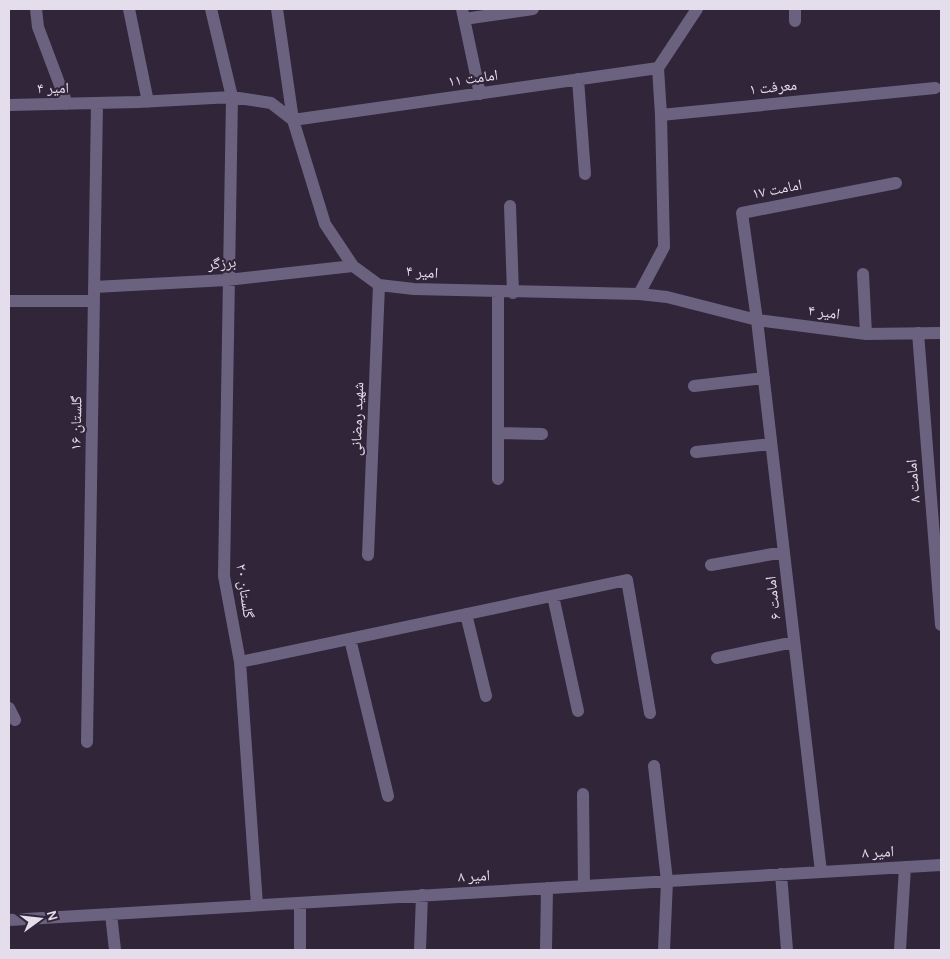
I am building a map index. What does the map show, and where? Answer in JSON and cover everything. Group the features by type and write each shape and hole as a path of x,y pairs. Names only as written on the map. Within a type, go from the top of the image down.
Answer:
{"street":[{"path":"36,9 38,27 67,104"},
{"path":"130,9 148,102"},
{"name":"گلستان ۲۰","path":"211,9 232,97 227,280 224,576 240,662 257,905"},
{"path":"277,9 293,120"},
{"path":"480,94 463,14 533,9"},
{"path":"639,294 664,247 662,115 658,68 697,9"},
{"name":"امامت ۱۱","path":"293,120 658,68"},
{"path":"578,79 586,174"},
{"name":"معرفت ۱","path":"662,115 935,88"},
{"name":"امیر ۴","path":"9,105 148,102 232,97 272,103 293,120 325,224 353,266 379,284 414,289 513,293 639,294 667,297 757,320 866,334 941,334"},
{"name":"گلستان ۱۶","path":"87,742 97,103"},
{"name":"امامت ۱۷","path":"757,320 742,213 896,183"},
{"path":"510,206 513,293"},
{"name":"برزگر","path":"94,287 227,280 353,266"},
{"path":"863,274 866,334"},
{"name":"شهید رمضانی","path":"368,555 379,284"},
{"path":"498,291 498,480"},
{"path":"9,301 94,301"},
{"name":"امامت ۶","path":"757,320 821,872"},
{"name":"امامت ۸","path":"918,334 941,626"},
{"path":"694,386 764,378"},
{"path":"498,432 542,434"},
{"path":"696,452 772,444"},
{"path":"711,565 784,552"},
{"path":"240,662 627,580 650,712"},
{"path":"553,596 578,711"},
{"path":"466,614 486,696"},
{"path":"350,638 388,796"},
{"path":"717,658 794,642"},
{"path":"9,708 15,720"},
{"path":"654,766 667,881 664,950"},
{"path":"583,794 584,886"},
{"name":"امیر ۸","path":"9,920 941,864"},
{"path":"900,950 905,867"},
{"path":"782,874 786,950"},
{"path":"546,950 547,888"},
{"path":"420,950 422,896"},
{"path":"300,903 300,950"},
{"path":"111,914 115,950"}]}
